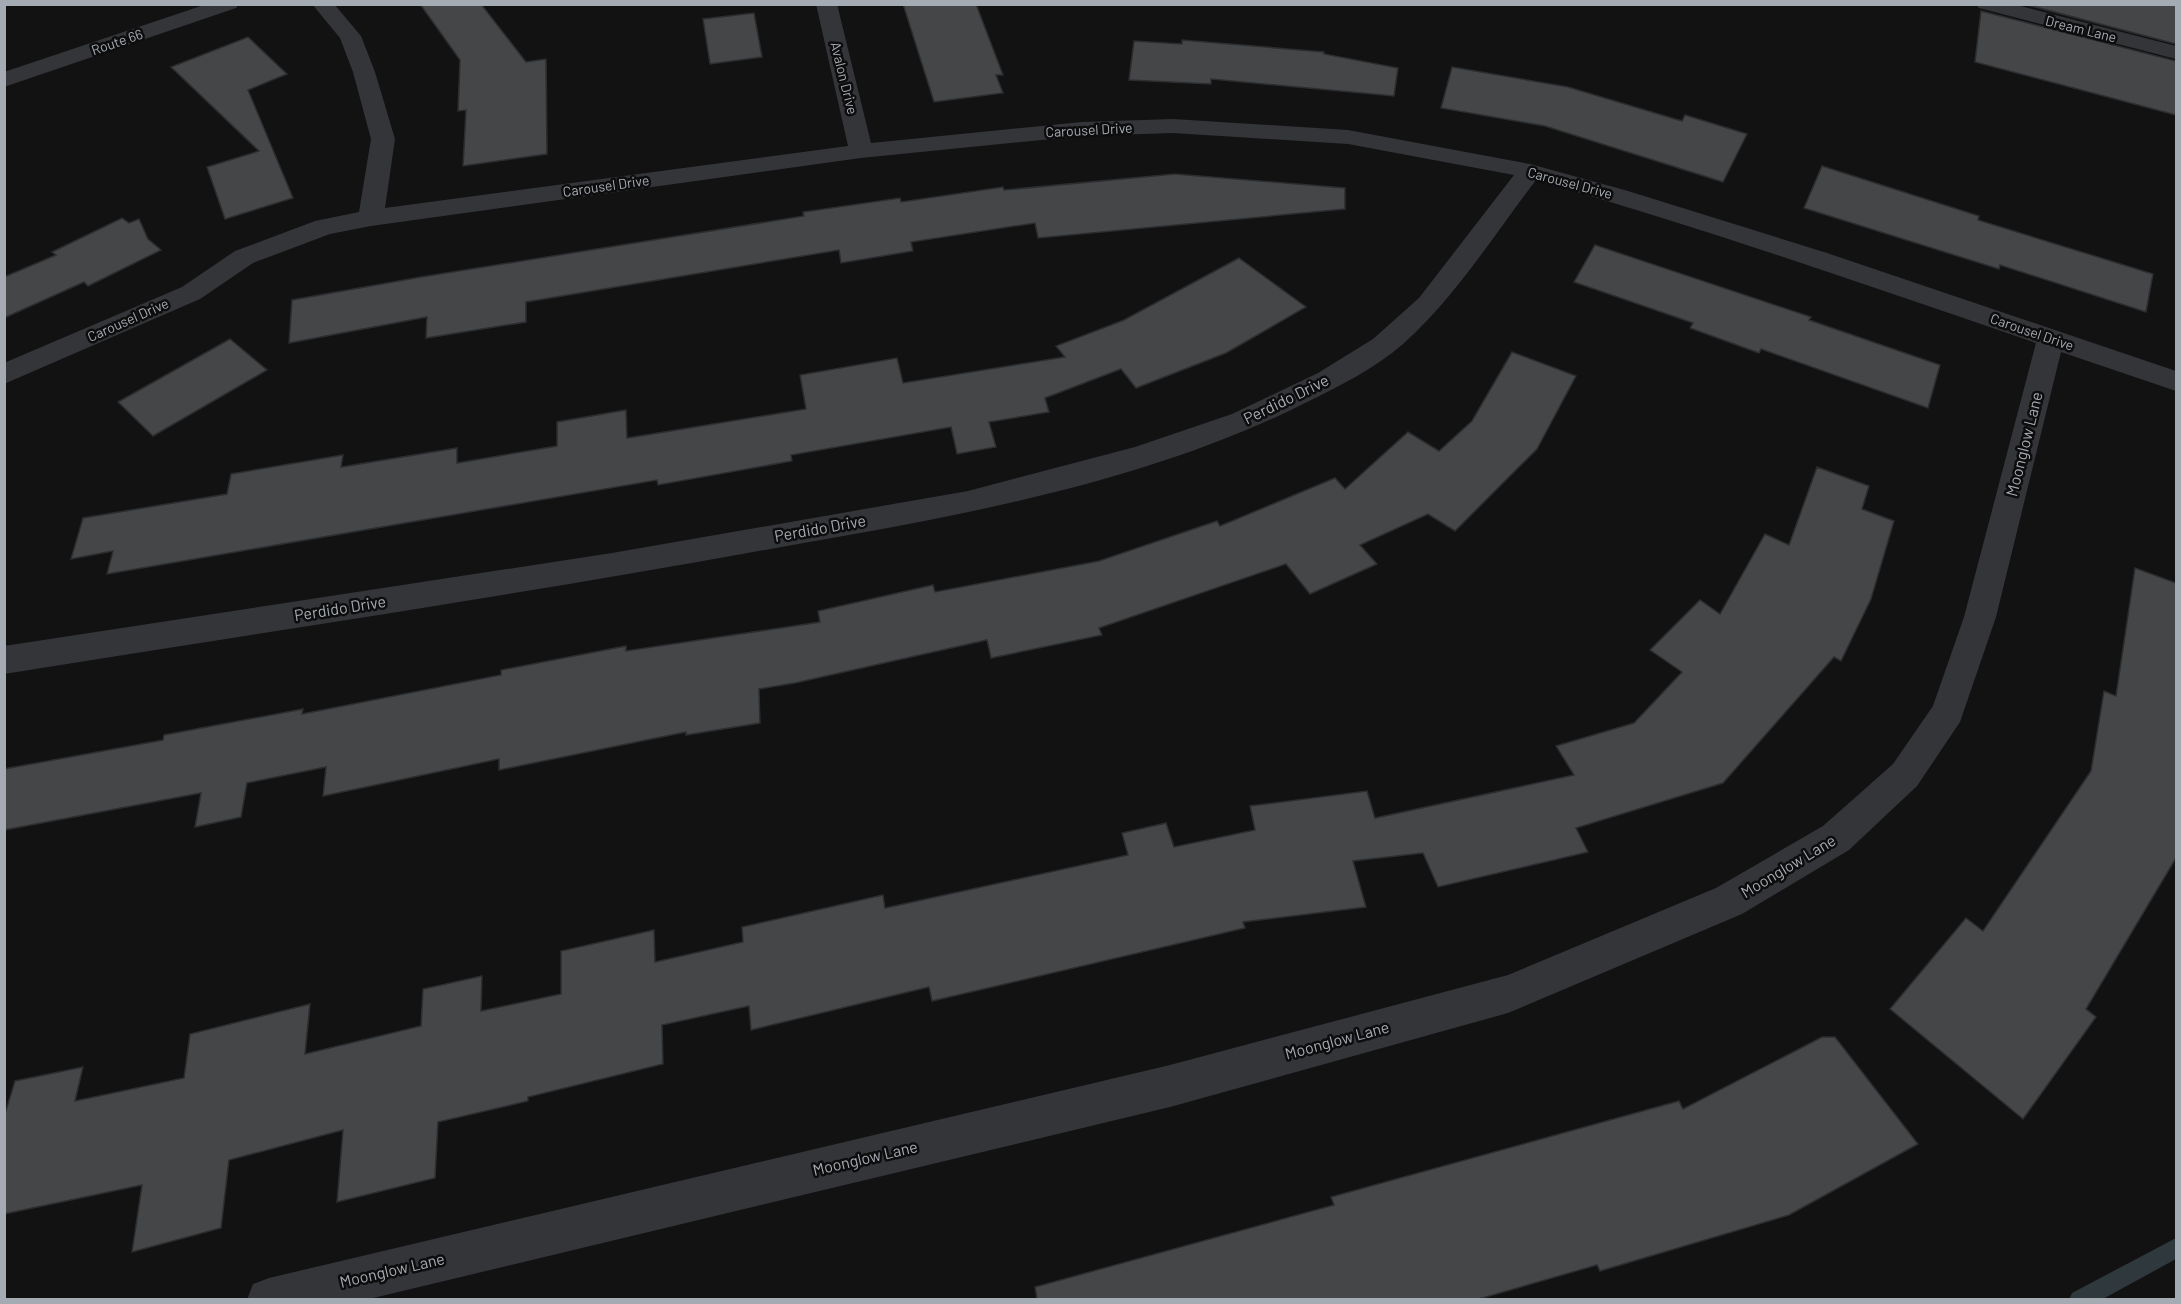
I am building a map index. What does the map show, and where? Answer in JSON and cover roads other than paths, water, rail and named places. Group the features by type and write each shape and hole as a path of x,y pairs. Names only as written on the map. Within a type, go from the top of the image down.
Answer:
{"street":[{"name":"Route 66","path":"4,80 229,4"},
{"path":"322,4 350,36 364,72 383,138 371,218"},
{"name":"Avalon Drive","path":"826,4 861,151"},
{"name":"Dream Lane","path":"1986,4 2176,53"},
{"name":"Carousel Drive","path":"4,374 191,292 244,257 324,226 861,151 1082,129 1173,126 1348,137 1530,171 1619,196 1807,256 2176,381"},
{"name":"Perdido Drive","path":"4,660 612,565 957,504 1140,457 1242,421 1328,380 1383,346 1428,304 1530,171"},
{"name":"Moonglow Lane","path":"269,1299 1159,1089 1508,994 1729,901 1836,838 1905,775 1948,712 1980,617 2051,338"}],"waterway":[{"path":"2079,1300 2176,1248"}]}
